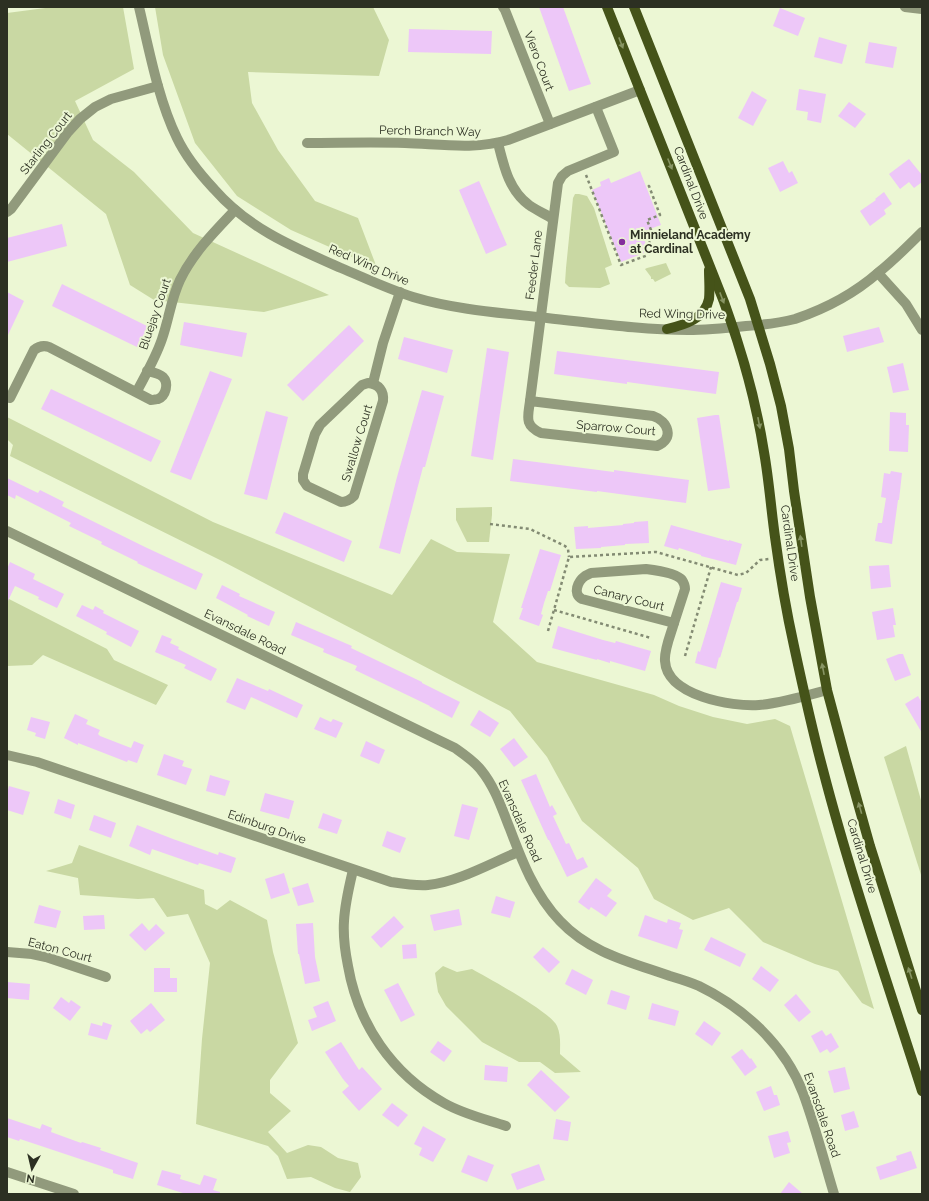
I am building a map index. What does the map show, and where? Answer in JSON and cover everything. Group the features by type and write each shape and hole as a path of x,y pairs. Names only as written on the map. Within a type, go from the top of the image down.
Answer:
{"main road":[{"name":"Cardinal Drive","path":"607,7 709,264 745,365 756,408 764,452 775,538 788,618 823,771 849,862 922,1091"},
{"name":"Cardinal Drive","path":"634,7 750,299 758,325 781,406 788,442 810,596 827,690 870,846 922,1010"},
{"path":"667,329 679,326 692,320 705,308 709,294 709,264"}],"street":[{"name":"Red Wing Drive","path":"139,7 165,110 184,151 195,168 215,191 235,210 266,233 289,245 400,292 446,306 606,324 686,330 733,328 788,321 842,299 878,273 922,232"},
{"name":"Viero Court","path":"503,7 506,10 550,124"},
{"name":"Starling Court","path":"7,212 11,209 68,132 80,119 95,107 111,99 158,86"},
{"name":"Perch Branch Way","path":"307,143 384,142 480,146 498,143 640,90"},
{"path":"553,219 558,186 562,176 570,170 614,152 596,107"},
{"name":"Feeder Lane","path":"498,143 505,171 512,188 530,206 553,219 541,317"},
{"name":"Bluejay Court","path":"137,392 156,355 172,299 180,280 195,256 214,232 235,210"},
{"path":"878,273 906,304 922,330"},
{"path":"373,383 383,343 400,292"},
{"name":"Sparrow Court","path":"530,401 653,416 659,418 664,423 668,432 667,438 662,444 656,446 541,433 534,430 530,426 528,419 530,401 541,317"},
{"path":"10,398 34,350 38,347 49,347 151,400 158,399 163,396 166,388 166,382 159,374 147,371"},
{"name":"Swallow Court","path":"373,383 382,391 384,397 383,401 354,496 351,500 341,502 307,486 303,480 303,474 315,434 320,425 362,385 373,383"},
{"name":"Evansdale Road","path":"7,531 455,748 469,758 481,770 490,784 518,852 537,891 549,909 561,922 577,936 595,948 611,956 699,986 725,1000 763,1031 776,1046 791,1068 803,1092 834,1194"},
{"name":"Canary Court","path":"674,623 579,598 577,591 579,584 584,576 591,573 650,570 678,576 682,580 685,585 685,589 664,660 669,674 685,690 723,702 761,705 827,690"},
{"name":"Edinburg Drive","path":"7,755 37,762 392,882 410,885 429,885 447,881 518,852"},
{"path":"353,870 344,922 346,956 356,1000 366,1023 378,1044 401,1071 424,1090 444,1103 465,1113 506,1126"},
{"name":"Eaton Court","path":"7,952 46,957 106,977"},
{"path":"7,1172 74,1194"}],"path":[{"path":"588,182 621,265 648,255 652,250 646,232 651,230 647,220 660,215 649,186 647,188"},
{"path":"490,524 530,529 568,548 569,557"},
{"path":"738,575 746,573 760,560 769,559"},
{"path":"685,656 711,567"},
{"path":"554,610 651,638"}],"green space":[{"path":"53,7 123,7 134,69 75,101 93,140 134,172 193,233 329,295 264,312 154,300 130,285 106,214 7,134 7,13"},
{"path":"155,7 373,7 389,40 379,76 248,72 252,103 278,150 315,201 358,218 377,268 291,230 237,196 195,143 163,55"},
{"path":"575,194 587,196 594,208 612,265 605,268 610,284 600,288 569,287 565,283 573,198"},
{"path":"666,263 671,274 655,282 651,279 645,269"},
{"path":"7,417 213,522 392,595 431,539 457,552 510,554 493,622 537,662 654,695 679,706 713,717 747,724 775,719 790,726 874,1009 862,1003 838,971 815,964 763,942 729,908 693,920 654,899 638,868 582,821 547,757 510,711 222,561 10,456 13,445 7,439"},
{"path":"492,507 489,542 467,542 456,520 456,508"},
{"path":"7,598 107,649 114,660 168,685 156,705 43,655 32,665 7,666"},
{"path":"906,746 922,804 922,878 884,757"},
{"path":"79,845 204,890 205,904 217,910 230,900 267,920 273,952 298,1043 270,1080 270,1093 291,1111 268,1132 287,1153 308,1145 321,1147 338,1158 358,1163 361,1177 350,1192 335,1188 311,1177 287,1179 278,1156 268,1146 196,1124 202,1039 210,963 188,914 167,917 154,898 138,899 80,895 78,878 46,871 72,863"},
{"path":"443,966 457,972 472,969 543,1012 557,1026 560,1036 560,1054 581,1072 555,1073 540,1062 519,1062 482,1042 446,1006 438,992 435,973"}],"building":[{"path":"539,7 563,7 591,84 569,91"},
{"path":"780,8 805,18 798,36 773,26"},
{"path":"409,29 492,31 491,54 408,52"},
{"path":"819,37 847,45 842,64 814,57"},
{"path":"869,42 897,47 893,68 865,63"},
{"path":"799,89 826,94 821,123 807,120 808,112 796,110"},
{"path":"752,91 767,100 753,126 738,118"},
{"path":"849,102 866,114 855,128 838,116"},
{"path":"909,159 922,175 922,182 914,188 909,182 900,189 889,174"},
{"path":"783,161 789,173 792,171 798,183 780,192 768,168"},
{"name":"Minnieland Academy at Cardinal","path":"640,171 661,225 641,232 649,251 621,262 592,190 601,186 600,182 609,178 611,183"},
{"path":"479,181 507,245 486,254 459,190"},
{"path":"884,192 892,204 884,210 886,214 870,226 860,211 876,200 875,199"},
{"path":"62,224 67,246 7,262 7,238"},
{"path":"62,284 149,327 139,348 52,306"},
{"path":"7,292 24,301 7,337"},
{"path":"184,322 247,333 242,357 180,345"},
{"path":"349,325 364,341 303,401 287,385"},
{"path":"879,327 884,342 847,352 843,336"},
{"path":"404,337 453,350 447,373 398,359"},
{"path":"487,348 509,352 493,460 471,456"},
{"path":"557,351 719,372 716,394 554,374"},
{"path":"903,363 909,390 893,393 887,367"},
{"path":"210,371 232,379 191,480 170,472"},
{"path":"51,389 161,441 151,462 41,409"},
{"path":"422,390 444,396 400,554 379,548 397,477"},
{"path":"266,411 288,417 267,500 244,494"},
{"path":"890,412 906,413 906,425 909,425 908,452 889,451"},
{"path":"719,415 730,488 708,491 697,418"},
{"path":"513,459 689,480 686,503 510,481"},
{"path":"891,471 902,473 892,544 875,541 878,523 882,523 886,498 881,497 884,473 890,474"},
{"path":"7,478 38,493 40,490 64,502 62,506 203,574 196,590 137,563 138,562 101,544 102,542 69,526 71,523 16,495 15,499 7,495"},
{"path":"284,512 352,541 344,562 275,533"},
{"path":"648,521 649,543 576,549 574,527 588,526 588,528"},
{"path":"671,525 742,544 736,565 701,556 679,548 678,550 664,546"},
{"path":"540,549 561,555 550,591 548,591 544,603 541,614 543,615 539,626 519,619 523,608 521,608"},
{"path":"10,562 35,574 33,579 64,594 57,608 38,599 39,597 15,586 7,603 7,569"},
{"path":"889,565 891,587 871,589 869,566"},
{"path":"721,582 742,588 716,669 695,663 698,651 700,652"},
{"path":"222,585 240,594 239,596 275,612 269,626 247,616 248,615 216,598"},
{"path":"82,605 93,610 95,606 104,611 103,613 139,631 131,647 106,634 107,632 76,616"},
{"path":"893,608 896,625 893,625 895,637 877,640 872,612"},
{"path":"296,622 352,646 351,648 460,702 452,718 355,670 357,666 323,652 324,649 291,635"},
{"path":"558,626 603,640 615,643 616,641 651,651 645,671 610,661 610,663 552,648"},
{"path":"162,635 172,639 170,643 179,647 178,649 217,669 211,681 184,668 186,665 155,652"},
{"path":"903,654 911,675 895,681 886,659"},
{"path":"237,678 268,691 269,689 303,705 297,718 251,697 245,710 226,702"},
{"path":"918,696 922,703 922,733 905,704"},
{"path":"479,710 499,723 490,737 470,725"},
{"path":"75,714 88,720 86,724 100,730 98,734 100,736 131,748 134,741 144,745 137,763 128,760 127,762 78,743 78,745 64,738"},
{"path":"31,717 50,722 45,739 35,736 36,733 27,730"},
{"path":"320,717 331,722 333,719 343,723 336,738 314,729"},
{"path":"514,738 528,757 514,767 500,749"},
{"path":"366,741 385,750 379,764 360,756"},
{"path":"164,754 184,761 182,766 192,769 186,785 157,775"},
{"path":"536,774 550,807 552,805 557,814 553,816 566,844 569,843 577,860 583,857 588,867 567,877 548,840 521,780"},
{"path":"210,775 230,781 225,796 206,791"},
{"path":"9,786 30,792 23,815 7,810 7,793"},
{"path":"265,793 294,801 289,819 260,811"},
{"path":"58,799 75,805 71,819 54,813"},
{"path":"462,804 478,808 469,840 454,836"},
{"path":"323,813 342,820 337,834 318,828"},
{"path":"94,815 116,823 111,838 89,830"},
{"path":"137,825 218,855 219,852 236,858 231,873 199,863 198,865 152,849 150,855 129,846"},
{"path":"387,831 406,838 400,853 382,846"},
{"path":"284,873 290,893 271,899 265,879"},
{"path":"596,878 612,890 607,896 617,903 606,917 591,907 589,910 578,902"},
{"path":"308,883 314,902 298,906 292,888"},
{"path":"496,896 515,902 510,918 491,913"},
{"path":"39,905 61,911 56,928 34,923"},
{"path":"459,909 462,925 434,931 430,915"},
{"path":"104,915 105,929 84,930 83,916"},
{"path":"645,915 667,923 668,919 681,923 679,929 683,930 677,949 638,936"},
{"path":"394,916 404,927 381,948 371,937"},
{"path":"142,923 149,931 156,924 165,933 145,951 129,935"},
{"path":"313,923 315,957 320,981 305,984 298,954 296,924"},
{"path":"711,937 746,954 740,967 704,950"},
{"path":"416,944 417,958 403,959 402,945"},
{"path":"543,947 560,962 549,973 533,957"},
{"path":"761,966 779,980 770,992 752,979"},
{"path":"154,968 170,968 170,978 177,978 177,992 154,992"},
{"path":"572,969 593,980 586,995 565,984"},
{"path":"7,982 30,984 29,1000 7,998"},
{"path":"398,983 415,1015 401,1022 384,990"},
{"path":"611,990 630,996 626,1010 607,1004"},
{"path":"796,994 811,1012 799,1022 784,1005"},
{"path":"61,997 69,1003 71,1000 81,1007 70,1021 53,1008"},
{"path":"328,1001 336,1021 312,1031 308,1020 317,1017 313,1007"},
{"path":"151,1003 165,1020 150,1032 147,1029 141,1034 130,1021"},
{"path":"652,1003 679,1011 675,1026 648,1019"},
{"path":"704,1021 721,1033 712,1046 695,1034"},
{"path":"103,1022 112,1025 107,1040 88,1035 91,1023 102,1026"},
{"path":"822,1030 826,1036 831,1033 839,1047 830,1053 827,1049 820,1053 811,1036"},
{"path":"438,1041 452,1051 444,1062 430,1052"},
{"path":"341,1042 359,1070 362,1067 382,1089 359,1111 342,1092 349,1086 325,1052"},
{"path":"742,1049 757,1067 745,1076 731,1057"},
{"path":"485,1065 508,1067 507,1082 484,1080"},
{"path":"845,1067 850,1089 834,1093 828,1071"},
{"path":"541,1070 570,1097 555,1112 527,1085"},
{"path":"771,1086 774,1095 777,1095 780,1105 764,1111 756,1092"},
{"path":"392,1103 408,1115 398,1127 382,1115"},
{"path":"854,1111 859,1127 845,1131 841,1115"},
{"path":"7,1118 40,1129 42,1124 52,1128 51,1132 81,1143 82,1142 101,1148 100,1150 138,1163 133,1179 113,1173 113,1170 20,1139 19,1141 7,1137"},
{"path":"556,1119 571,1122 568,1141 553,1139"},
{"path":"423,1126 446,1139 433,1162 419,1155 422,1148 414,1144"},
{"path":"788,1131 791,1142 787,1143 790,1153 774,1158 768,1136"},
{"path":"911,1151 917,1168 880,1180 876,1167 897,1160 896,1156"},
{"path":"468,1155 494,1165 487,1182 461,1172"},
{"path":"539,1164 545,1180 517,1190 511,1174"},
{"path":"162,1170 181,1175 180,1179 200,1185 204,1175 217,1179 213,1190 220,1192 220,1194 186,1194 157,1185"},
{"path":"789,1182 803,1194 780,1194"}],"place":[{"name":"Minnieland Academy at Cardinal","path":"622,242"}]}
